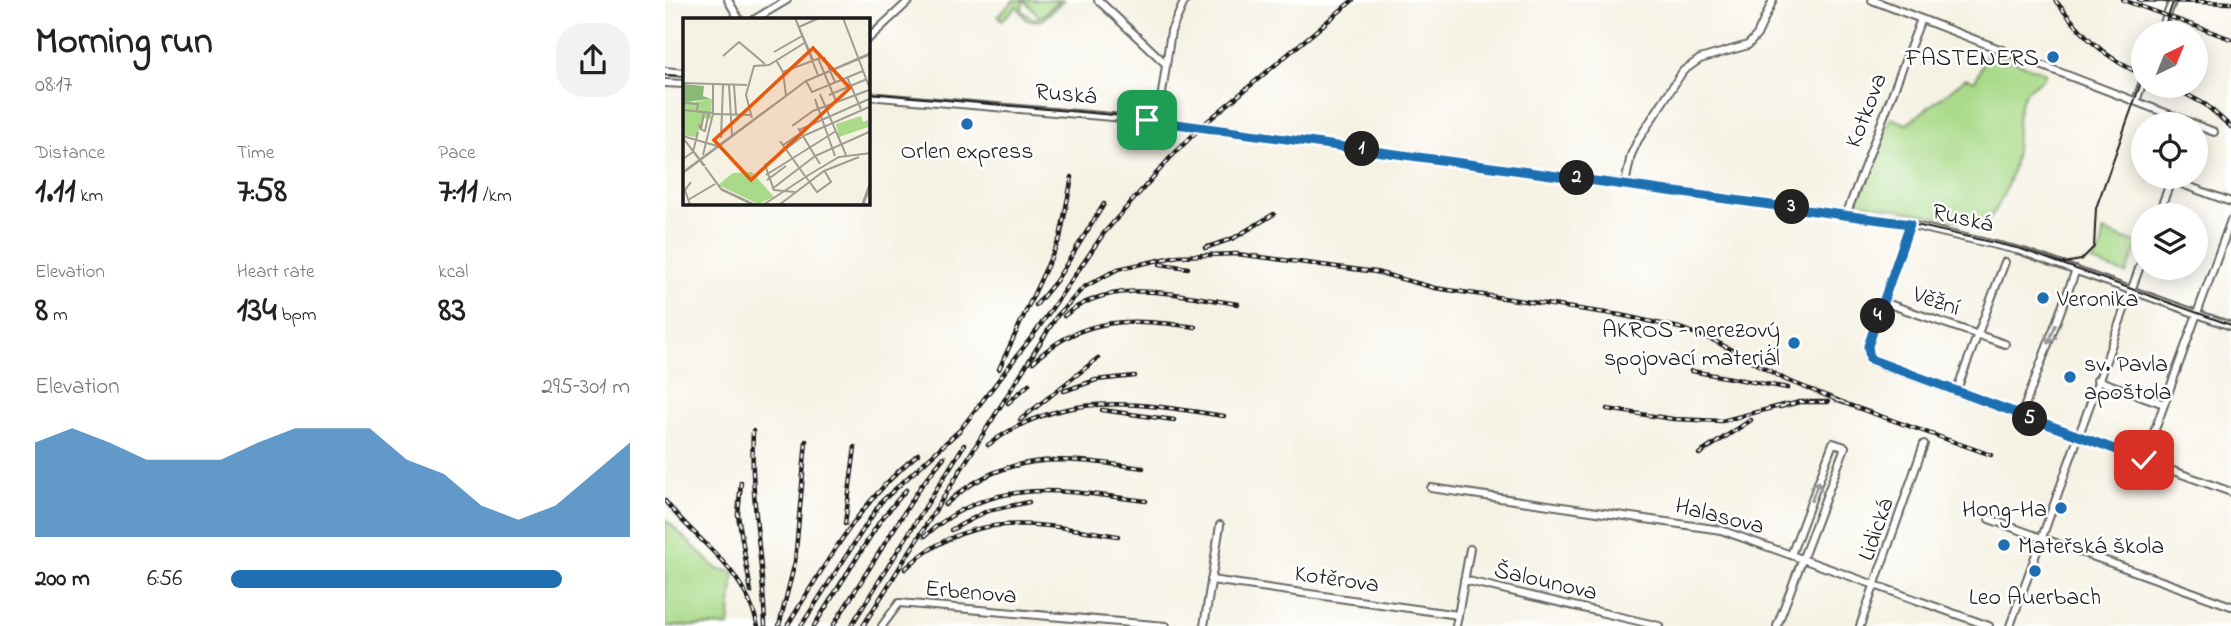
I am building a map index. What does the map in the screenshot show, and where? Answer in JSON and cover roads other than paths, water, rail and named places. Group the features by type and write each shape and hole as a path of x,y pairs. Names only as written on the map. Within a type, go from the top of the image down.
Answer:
{"street":[{"path":"728,0 738,18"},
{"path":"757,18 787,0"},
{"path":"870,37 910,0"},
{"path":"1098,0 1166,64"},
{"path":"1158,121 1173,24 1185,0"},
{"path":"1625,184 1630,155 1683,71 1700,59 1748,45 1757,36 1773,0"},
{"path":"1872,0 2163,112"},
{"path":"2165,21 2173,0"},
{"name":"Kotkova","path":"1846,215 1921,19"},
{"path":"665,71 683,73"},
{"path":"665,83 683,84"},
{"name":"Ruská","path":"870,94 1158,121 1910,224 1980,239 2076,270 2231,326"},
{"path":"2208,130 2214,132"},
{"path":"2197,189 2231,202"},
{"path":"2144,460 2231,220"},
{"path":"1910,224 1867,349 1870,359 1956,393 2231,492"},
{"name":"Věžní","path":"1956,393 2005,262"},
{"path":"2021,416 2076,270"},
{"path":"2010,626 2135,280"},
{"name":"Věžní","path":"1883,302 2005,344"},
{"path":"2097,380 2164,404"},
{"path":"1777,626 1845,447 1833,443 1791,555"},
{"name":"Lidická","path":"1860,626 1924,444"},
{"name":"Halasova","path":"1431,488 1721,530 1989,626"},
{"path":"1989,519 2231,606"},
{"path":"1204,626 1220,524"},
{"path":"1455,626 1470,549"},
{"name":"Kotěrova","path":"1211,580 1458,615"},
{"name":"Šalounova","path":"1464,580 1659,626"},
{"name":"Erbenova","path":"882,626 899,603 1061,622 1165,626"}],"tram line":[{"path":"2166,21 2174,0"},
{"path":"665,75 683,76"},
{"path":"870,93 1158,119 1894,220 2021,249 2231,325"},
{"path":"2064,263 2081,260 2094,247 2096,208 2135,98"}],"railway":[{"path":"801,626 881,502 960,430 1037,330 1104,233 1170,158 1203,125 1353,0"},
{"path":"2055,0 2094,44 2131,69"},
{"path":"2123,0 2231,39"},
{"path":"2139,0 2231,3"},
{"path":"2193,98 2206,105 2231,127"},
{"path":"999,369 1060,238 1072,177"},
{"path":"1036,305 1056,281 1104,204"},
{"path":"1205,248 1234,238 1274,214"},
{"path":"863,626 1057,316 1084,287 1118,269 1178,256 1237,254 1376,272 1435,288 1620,315 1680,328 1715,341 1786,380 1845,403"},
{"path":"1160,264 1188,268"},
{"path":"1064,316 1083,303 1126,292 1171,293 1238,304"},
{"path":"1033,362 1052,346 1090,328 1130,322 1195,327"},
{"path":"1020,420 1098,358"},
{"path":"1691,371 1788,388"},
{"path":"1064,391 1096,380 1135,376"},
{"path":"1008,403 1029,384"},
{"path":"1835,400 1991,455"},
{"path":"1780,407 1800,402 1828,402"},
{"path":"1607,409 1673,419 1722,421 1788,404"},
{"path":"988,445 1016,427 1045,415 1073,408 1132,405 1224,416"},
{"path":"1102,410 1174,420"},
{"path":"1699,454 1751,420"},
{"path":"753,431 753,480 765,626"},
{"path":"779,626 795,562 806,441"},
{"path":"851,626 964,445"},
{"path":"845,524 855,447"},
{"path":"787,626 845,534 878,492 918,454"},
{"path":"833,626 921,486 944,457"},
{"path":"945,505 991,474 1038,461 1063,460 1143,468"},
{"path":"741,482 738,515 751,592"},
{"path":"814,626 880,521 906,490"},
{"path":"925,536 951,516 977,503 1003,495 1058,491 1146,501"},
{"path":"665,501 731,572 742,587 758,626"},
{"path":"951,530 987,511 1029,502"},
{"path":"905,569 930,549 955,536 980,528 1033,525 1118,536"}],"place":[{"name":"FASTENERS","path":"2053,57"},
{"name":"Orlen express","path":"967,124"},
{"name":"Veronika","path":"2043,298"},
{"name":"AKROS - nerezový spojovací materiál","path":"1794,343"},
{"name":"sv. Pavla apoštola","path":"2070,377"},
{"name":"Hong-Ha","path":"2061,508"},
{"name":"Mateřská škola","path":"2004,545"},
{"name":"Leo Auerbach","path":"2035,571"}]}
